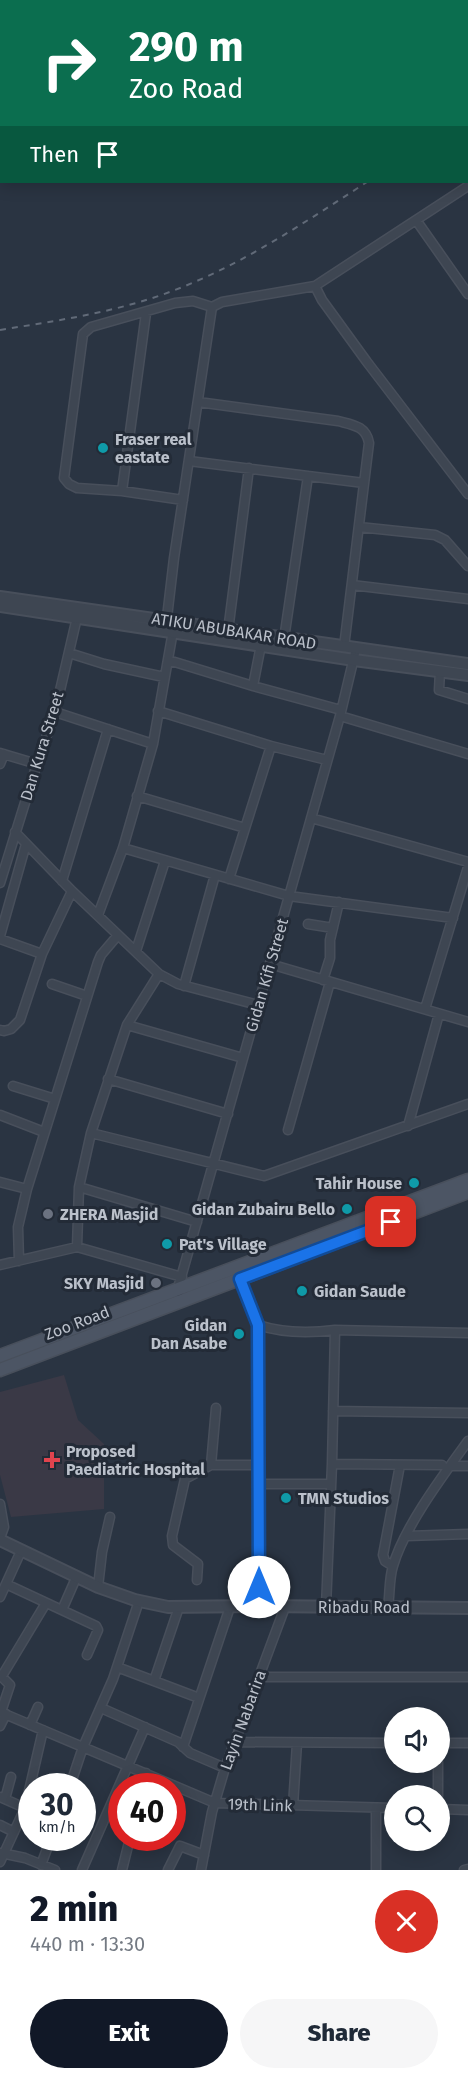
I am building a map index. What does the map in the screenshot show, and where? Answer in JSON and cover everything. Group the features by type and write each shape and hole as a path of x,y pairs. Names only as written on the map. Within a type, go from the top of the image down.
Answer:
{"main road":[{"name":"Zoo Road","path":"0,1356 180,1283 468,1180"},
{"name":"Zoo Road","path":"0,1370 468,1192"}],"street":[{"path":"183,500 122,491 77,488 64,478 75,381 85,331 100,324 146,313 175,303 192,301 212,307 222,302 315,286 468,186"},
{"path":"416,220 468,294"},
{"path":"315,286 322,300 361,354 468,494"},
{"path":"98,915 123,848 153,744 168,660 168,627 183,500 212,307"},
{"path":"122,491 146,313"},
{"name":"Gidan Kifi Street","path":"180,1283 341,713 351,652 352,585 369,443 364,432 357,426 326,419 198,402"},
{"path":"189,461 364,483"},
{"path":"228,631 249,468"},
{"path":"284,639 308,476"},
{"path":"359,527 439,536 468,566"},
{"path":"352,585 468,599"},
{"name":"ATIKU ABUBAKAR ROAD","path":"0,597 78,613 168,627 228,631 351,652 468,664"},
{"path":"0,606 78,613"},
{"name":"Dan Kura Street","path":"0,883 3,858 15,832 55,712 78,613"},
{"path":"168,627 261,645 351,652 468,675"},
{"path":"253,686 261,645"},
{"path":"69,653 104,664 164,677"},
{"path":"168,660 468,754"},
{"path":"440,671 439,690 468,699"},
{"path":"158,711 271,746 327,760"},
{"path":"55,712 153,744"},
{"path":"62,881 108,729"},
{"path":"229,879 271,746"},
{"path":"0,764 2,753 37,764"},
{"path":"137,796 245,828"},
{"path":"311,818 468,862"},
{"path":"15,832 72,891 159,974 184,986 258,1005"},
{"path":"26,844 0,937 42,954"},
{"path":"123,848 289,896 453,918"},
{"path":"136,951 165,861"},
{"path":"425,1010 468,867"},
{"path":"184,986 215,875"},
{"path":"0,1030 11,1029 20,1020 42,954 72,891"},
{"path":"288,1130 327,981 331,956 329,945 339,902"},
{"path":"308,924 333,928"},
{"path":"19,1261 18,1227 44,1132 101,956 118,935"},
{"path":"270,964 468,1022"},
{"path":"77,1247 79,1187 91,1133 127,1026 159,974"},
{"path":"52,984 87,996"},
{"path":"408,1126 439,1014"},
{"path":"127,1026 243,1058"},
{"path":"108,1079 228,1114"},
{"path":"13,1086 55,1100"},
{"path":"91,1133 264,1176 468,1104"},
{"path":"0,1115 44,1132"},
{"path":"0,1182 27,1189"},
{"path":"79,1187 197,1222"},
{"path":"0,1265 77,1247 180,1283 182,1301"},
{"path":"240,1279 258,1325 259,1606"},
{"path":"258,1325 270,1329 315,1332 335,1330 468,1333"},
{"path":"326,1607 335,1330"},
{"path":"212,1465 216,1408"},
{"path":"333,1411 468,1413"},
{"path":"388,1608 393,1566 407,1536 446,1466 468,1441"},
{"path":"332,1464 468,1466"},
{"path":"197,1580 198,1564 174,1545 172,1536 185,1479 212,1465 259,1465"},
{"path":"393,1566 385,1561 383,1555 400,1465"},
{"path":"259,1484 331,1484"},
{"path":"0,1504 4,1527 0,1539"},
{"path":"98,1587 102,1552 110,1517"},
{"path":"407,1536 468,1534"},
{"name":"Ribadu Road","path":"0,1539 98,1587 139,1601 168,1607 468,1608"},
{"path":"0,1597 21,1551"},
{"path":"62,1610 76,1578"},
{"path":"6,1584 97,1628 87,1655"},
{"path":"74,1773 117,1667 139,1601"},
{"path":"0,1726 10,1685 1,1676 46,1603"},
{"path":"154,1681 179,1607"},
{"path":"183,1747 230,1607"},
{"name":"Layin Nabarira","path":"201,1870 225,1768 285,1607"},
{"path":"117,1667 199,1698"},
{"path":"259,1677 468,1677"},
{"path":"30,1725 38,1707"},
{"path":"101,1708 178,1742 189,1753 225,1768"},
{"name":"19th Link","path":"2,1713 146,1773"},
{"path":"82,1870 145,1727"},
{"path":"33,1773 43,1730"},
{"path":"235,1742 384,1743"},
{"path":"293,1806 297,1743"},
{"path":"450,1743 468,1743"},
{"path":"11,1777 2,1798 18,1805"},
{"name":"19th Link","path":"186,1790 215,1803 384,1808"},
{"path":"376,1808 376,1870"},
{"path":"450,1809 468,1809"},
{"path":"18,1823 1,1856 24,1858 55,1870"},
{"path":"0,1825 14,1832"},
{"path":"168,1870 180,1846 204,1855"},
{"path":"41,1865 46,1851"},
{"path":"122,1870 127,1851"}],"shaded area":[{"name":"Proposed Paediatric Hospital","path":"64,1375 78,1420 104,1444 104,1509 11,1517 0,1475 0,1392"}],"railway":[{"path":"0,330 110,310 190,284 251,254 365,183"}],"place":[{"name":"Fraser real eastate","path":"103,448"},
{"name":"Tahir House","path":"414,1183"},
{"name":"Gidan Zubairu Bello","path":"347,1209"},
{"name":"ZHERA Masjid","path":"48,1214"},
{"name":"Pat's Village","path":"167,1244"},
{"name":"SKY Masjid","path":"156,1283"},
{"name":"Gidan Saude","path":"302,1291"},
{"name":"Gidan Dan Asabe","path":"239,1334"},
{"name":"Proposed Paediatric Hospital","path":"52,1460"},
{"name":"TMN Studios","path":"286,1498"}],"route":[{"path":"259,1587 258,1325 240,1279 391,1222"}]}
